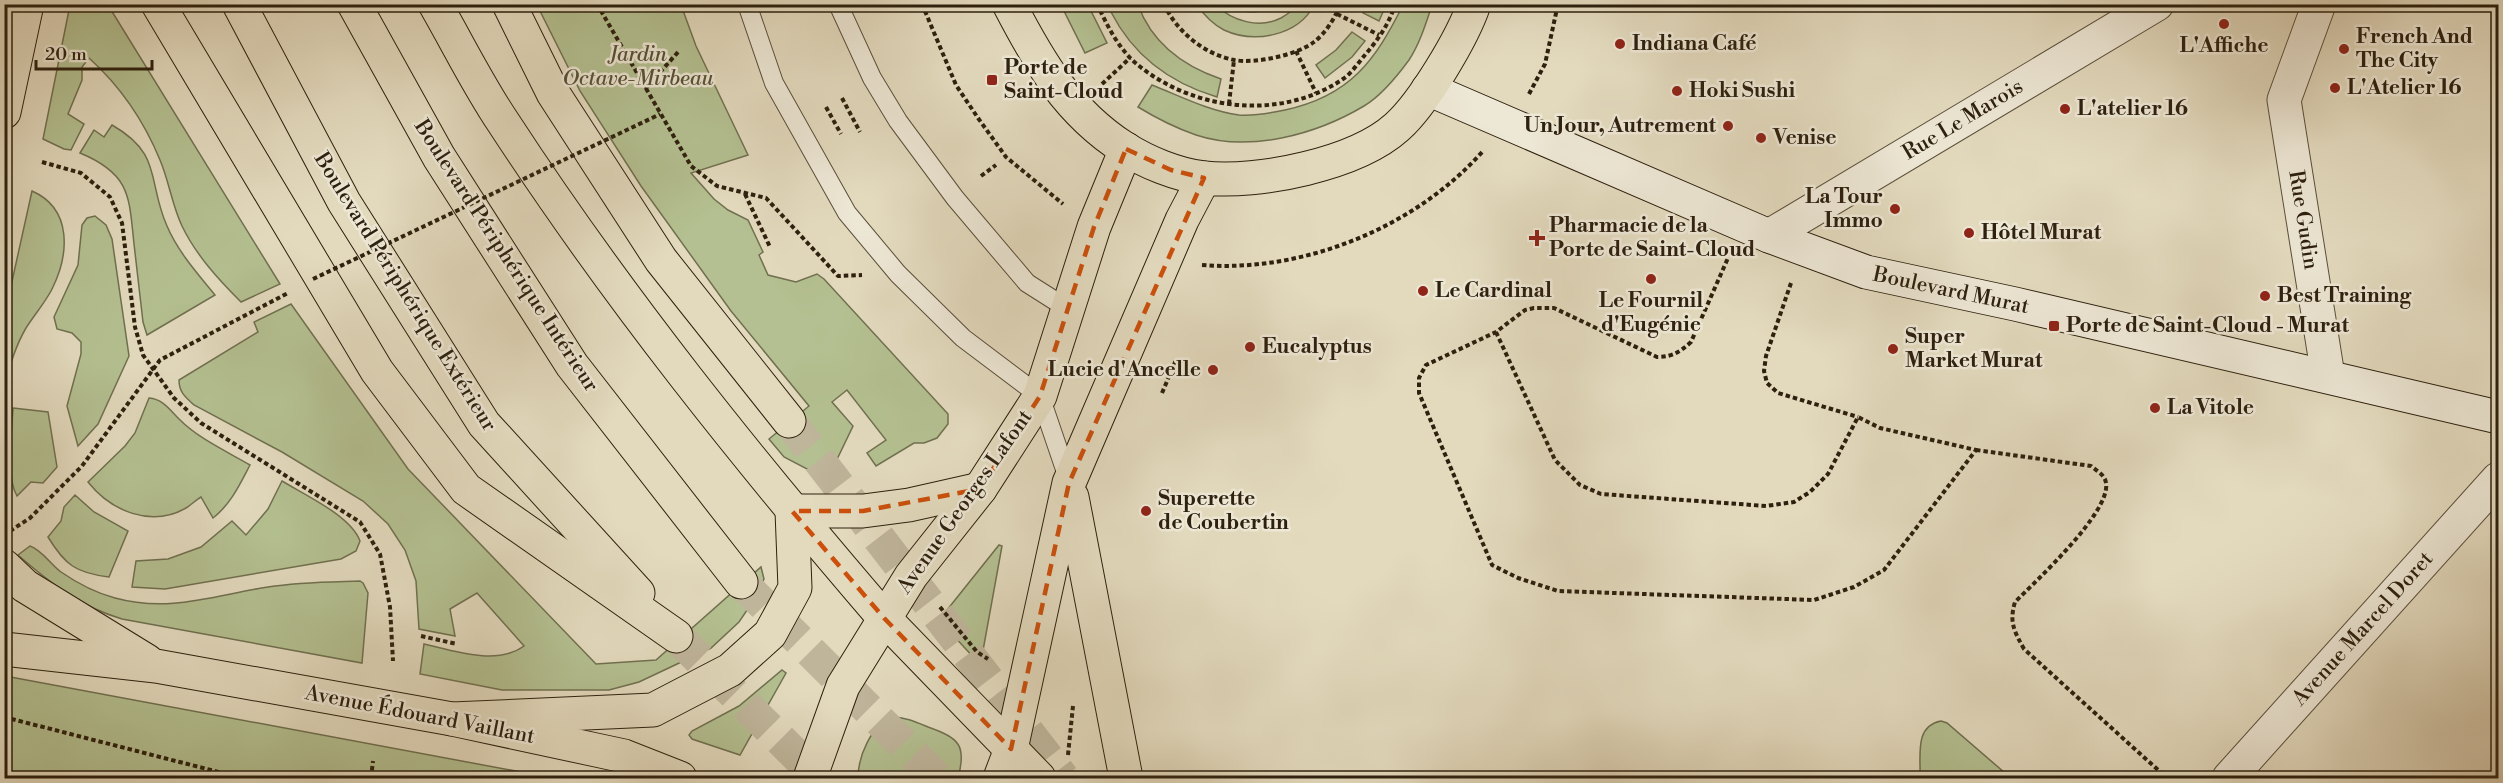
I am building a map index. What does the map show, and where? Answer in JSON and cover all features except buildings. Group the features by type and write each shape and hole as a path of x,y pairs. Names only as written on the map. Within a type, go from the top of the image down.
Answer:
{"main road":[{"path":"4,112 27,4"},
{"name":"Boulevard Périphérique Extérieur","path":"158,4 377,371 466,489 676,636 484,424 344,202 239,4"},
{"name":"Boulevard Périphérique Intérieur","path":"354,4 439,157 572,365 741,582"},
{"path":"435,4 502,121 625,299 792,511 1005,764 1039,778"},
{"path":"509,4 553,93 662,260 789,421"},
{"path":"1009,4 1047,71 1073,106 1094,126 1126,149 1171,170 1204,178 1251,178 1321,164 1363,151 1398,126 1428,89 1468,22 1474,4"},
{"name":"Avenue Georges Lafont","path":"810,778 843,686 911,576 980,489 1040,396 1094,227 1126,149"},
{"path":"1005,764 1069,483 1182,220 1204,178"},
{"path":"1069,483 1126,778"},
{"path":"792,511 863,511 909,505 980,489"},
{"path":"452,719 653,710 730,670 770,634 795,588 792,511"},
{"name":"Avenue Édouard Vaillant","path":"4,566 25,586 156,666"},
{"name":"Avenue Édouard Vaillant","path":"4,649 156,666 452,719 624,756 680,778"}],"street":[{"name":"Rue Le Marois","path":"1769,236 2157,4"},
{"name":"Rue Gudin","path":"2319,4 2284,100 2328,376"},
{"name":"Boulevard Murat","path":"1428,89 1769,236 1866,272 2499,417"},
{"name":"Avenue Marcel Doret","path":"2229,778 2499,479"}],"lane":[{"path":"747,4 774,84 847,213 898,274 963,338 1040,396 1069,483"},
{"path":"838,4 872,78 898,121 955,198 1027,283 1068,309"}],"path":[{"path":"597,4 691,166 717,186 766,198 838,276 898,274"},
{"path":"922,4 956,85 1006,157 1067,208"},
{"path":"1097,4 1110,32 1137,65 1171,87 1211,101 1245,107 1278,104 1316,93 1345,78 1379,35 1395,4"},
{"path":"1164,4 1171,19 1192,41 1234,60 1270,58 1296,51 1315,42 1337,14 1340,4"},
{"path":"1527,99 1545,64 1558,4"},
{"path":"1337,14 1379,35"},
{"path":"645,89 679,51"},
{"path":"1296,51 1316,93"},
{"path":"1100,86 1130,58"},
{"path":"1229,104 1234,60"},
{"path":"842,98 860,132"},
{"path":"826,107 841,134"},
{"path":"304,284 660,114"},
{"path":"1196,264 1225,267 1283,262 1350,242 1419,208 1466,170 1489,145"},
{"path":"42,162 81,173 110,197 122,223 135,327 143,355 174,398 201,423 360,522 380,554 390,607 393,661"},
{"path":"981,176 996,165"},
{"path":"744,193 770,247"},
{"path":"4,535 30,518 82,466 160,360 295,289"},
{"path":"1713,290 1691,342 1680,352 1668,357 1657,357 1554,308 1534,308 1525,310 1496,332 1426,365 1419,378 1419,393 1492,565 1518,578 1558,591 1814,600 1854,587 1884,570 1976,450"},
{"path":"1780,315 1766,356 1764,370 1767,383 1778,393 1858,417 1880,428 1976,450 2091,466 2104,476 2105,498 2083,532 2015,602 2011,615 2012,628 2024,649 2167,778"},
{"path":"1496,332 1555,460 1580,485 1601,494 1766,506 1794,501 1810,492 1828,474 1858,417"},
{"path":"1162,393 1176,360"},
{"path":"940,608 977,652 988,659"},
{"path":"421,636 457,644"},
{"path":"1068,756 1074,699"},
{"path":"4,717 242,778"},
{"path":"370,778 373,761"}],"highlighted area":[{"path":"1126,149 1171,170 1204,178 1069,483 1011,749 884,618 792,511 863,511 980,489 1040,396 1094,227"}],"green space":[{"path":"70,5 108,5 280,284 241,302 216,275 194,247 182,226 160,160 139,118 111,80 89,58 82,67 82,80 68,114 84,124 71,150 43,139"},
{"name":"Jardin Octave-Mirbeau","path":"537,5 681,5 696,46 748,155 691,173 714,199 728,210 748,220 763,252 759,255 768,275 796,282 817,274 824,279 948,414 948,424 937,438 924,443 914,443 876,466 867,453 886,440 847,390 832,402 853,426 828,478 784,457 769,439 809,406 731,311 641,186 580,91"},
{"path":"1061,5 1088,5 1107,43 1085,53"},
{"path":"1114,5 1138,5 1152,31 1170,51 1194,67 1221,79 1217,97 1169,76 1142,55 1120,28 1111,12 1115,10"},
{"path":"1196,5 1216,5 1222,11 1246,22 1264,23 1281,18 1299,6 1314,5 1307,16 1286,30 1274,34 1248,36 1224,30 1212,22"},
{"path":"1366,5 1386,5 1379,21 1363,13"},
{"path":"1403,5 1432,5 1420,40 1409,60 1377,97 1326,125 1283,138 1238,142 1217,140 1181,129 1138,107 1152,85 1206,107 1239,115 1268,113 1308,104 1327,96 1358,73 1382,43"},
{"path":"1352,32 1365,41 1352,57 1325,78 1316,65 1336,50"},
{"path":"112,125 128,136 147,158 167,226 177,245 215,295 147,335 143,322 131,213 124,189 109,169 80,153 94,130 104,137"},
{"path":"32,191 55,209 64,234 64,248 58,276 46,299 22,334 5,384 5,313"},
{"path":"95,216 106,225 112,239 129,356 98,424 78,446 67,406 81,354 81,342 72,333 57,329 54,317 78,265 82,225 87,218"},
{"path":"291,304 408,469 596,664 656,660 761,567 764,579 754,600 739,622 711,648 639,682 609,690 502,690 420,674 424,644 462,653 488,656 513,652 524,646 477,593 450,609 455,636 419,629 416,581 405,550 388,524 363,501 282,452 194,405 181,391 179,380 258,332 254,322"},
{"path":"149,398 162,403 204,439 250,465 230,500 213,518 201,497 173,514 146,516 132,513 108,501 88,482 135,433"},
{"path":"13,408 48,412 57,467 43,483 31,482 17,496 13,487 10,465"},
{"path":"282,481 326,507 347,523 360,541 356,551 341,559 165,589 132,587 136,561 168,559 201,547 232,521 246,535 268,509"},
{"path":"75,495 94,512 128,531 109,577 88,573 72,566 48,537 61,521 64,507"},
{"path":"999,545 1002,546 982,656 976,660 939,620"},
{"path":"30,546 61,572 80,584 108,596 135,602 174,603 280,585 360,581 368,593 362,663 122,619 107,614 67,593 18,555"},
{"path":"782,670 786,673 740,755 692,739 689,735 692,731 739,706"},
{"path":"5,676 553,778 5,778"},
{"path":"892,717 915,722 953,739 961,750 961,767 958,778 858,778 860,761 872,734"},
{"path":"1941,721 1947,723 2008,778 1920,778 1920,752 1923,735 1932,724"}],"water":[{"path":"1230,5 1281,5 1268,10 1249,12"}],"tunnel":[{"path":"789,421 1063,778"},
{"path":"741,582 937,778"},
{"path":"676,636 819,778"}],"place":[{"name":"L'Affiche","path":"2224,24"},
{"name":"Indiana Café","path":"1620,44"},
{"name":"French And The City","path":"2344,49"},
{"name":"Porte de Saint-Cloud","path":"992,80"},
{"name":"L'Atelier 16","path":"2335,88"},
{"name":"Hoki Sushi","path":"1677,91"},
{"name":"L'atelier 16","path":"2065,109"},
{"name":"Un Jour, Autrement","path":"1728,126"},
{"name":"Venise","path":"1761,138"},
{"name":"La Tour Immo","path":"1895,209"},
{"name":"Hôtel Murat","path":"1969,233"},
{"name":"Pharmacie de la Porte de Saint-Cloud","path":"1537,238"},
{"name":"Le Fournil d'Eugénie","path":"1651,279"},
{"name":"Le Cardinal","path":"1423,291"},
{"name":"Best Training","path":"2265,296"},
{"name":"Porte de Saint-Cloud - Murat","path":"2054,326"},
{"name":"Eucalyptus","path":"1250,347"},
{"name":"Super Market Murat","path":"1893,349"},
{"name":"Lucie d'Ancelle","path":"1213,370"},
{"name":"La Vitole","path":"2155,408"},
{"name":"Superette de Coubertin","path":"1146,511"}]}
